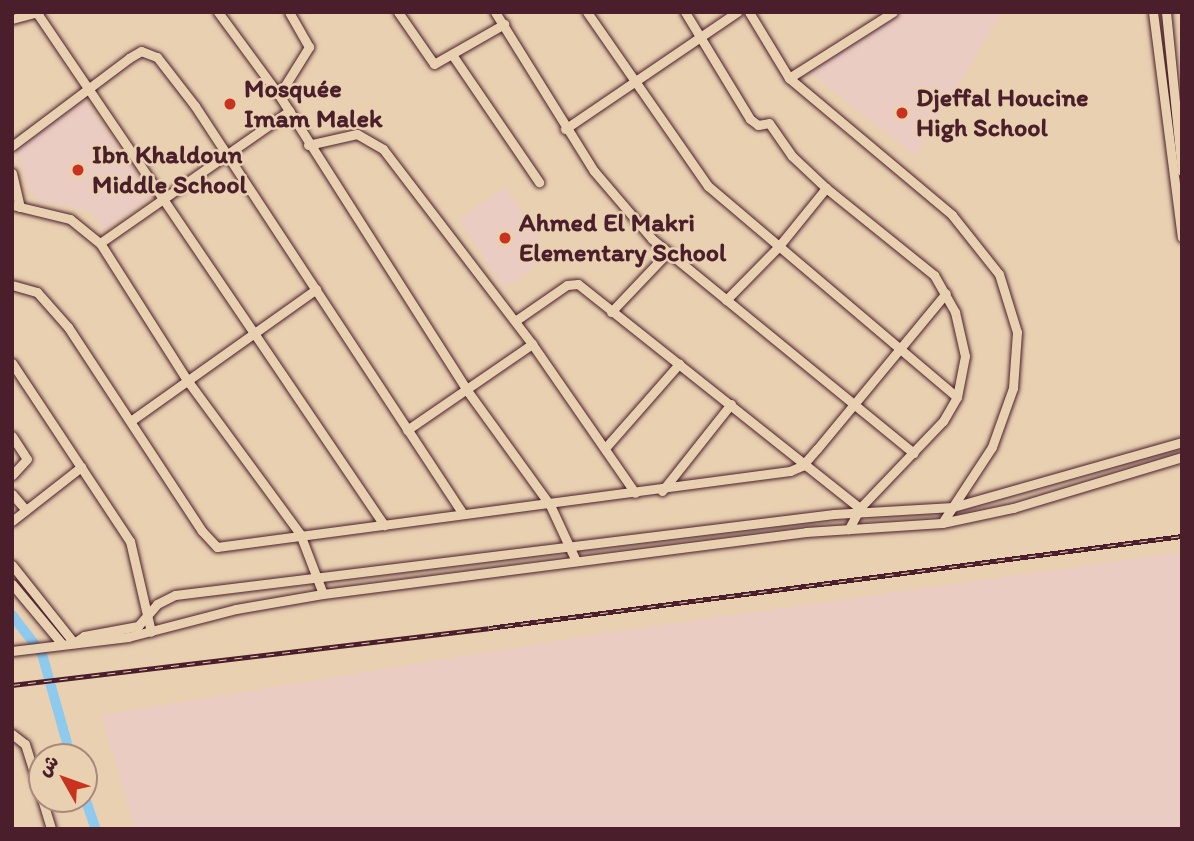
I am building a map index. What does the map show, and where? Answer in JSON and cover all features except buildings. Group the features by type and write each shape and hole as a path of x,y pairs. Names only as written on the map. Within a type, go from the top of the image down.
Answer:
{"street":[{"path":"218,12 279,95 308,145 466,389 550,505 576,561"},
{"path":"279,95 309,47 289,12"},
{"path":"398,12 431,63 453,56 503,24"},
{"path":"495,12 565,129 612,195 667,252 912,453"},
{"path":"587,12 631,81 708,186 957,397"},
{"path":"685,12 750,119 758,125 769,123 792,156 825,188 915,258 943,284 946,293 965,356 957,397 943,421 858,510 849,529"},
{"path":"565,129 631,81 737,12"},
{"path":"749,12 789,78 952,215 999,274 1017,332 1013,388 992,447 942,523"},
{"path":"789,78 893,12"},
{"path":"1153,12 1182,237"},
{"path":"1166,12 1177,84 1182,171"},
{"path":"12,19 38,13 256,331 384,525"},
{"path":"12,146 129,58 149,51 195,106 225,157 316,289 463,513"},
{"path":"453,56 539,182"},
{"path":"100,243 289,111"},
{"path":"308,145 357,134 376,143 515,321 606,447 635,493"},
{"path":"12,173 16,206 70,219 100,243 187,380 300,534 323,594"},
{"path":"726,300 779,246 825,188"},
{"path":"611,312 667,252"},
{"path":"515,321 574,283 731,404 802,466 858,510"},
{"path":"12,285 29,288 48,303 132,420 213,545 229,547 300,534 662,491 776,474 802,466 946,293"},
{"path":"132,420 316,289"},
{"path":"407,430 532,344"},
{"path":"12,363 130,541 151,632"},
{"path":"606,447 679,364"},
{"path":"662,491 731,404"},
{"path":"12,436 27,459 12,475"},
{"path":"74,643 83,636 135,627 157,604 175,595 858,510 953,507 1182,442"},
{"path":"12,651 74,643 85,645 151,632 236,609 323,594 849,529 942,523 1013,508 1182,457"},
{"path":"12,521 81,467"},
{"path":"12,494 26,510"},
{"path":"12,565 74,643"},
{"path":"12,584 62,644"},
{"path":"12,734 25,744 28,754"}],"shaded area":[{"name":"Djeffal Houcine High School","path":"902,12 1002,12 916,156 808,71"},
{"name":"Ibn Khaldoun Middle School","path":"85,100 152,197 103,230 90,211 38,201 29,191 16,149"},
{"name":"Ahmed El Makri Elementary School","path":"506,187 550,257 504,288 459,219"},
{"path":"1182,552 1182,829 135,829 102,715 606,633"}],"waterway":[{"path":"12,615 42,654 67,743"},
{"path":"90,813 96,829"}],"railway":[{"path":"12,685 489,628 1182,536"}],"place":[{"name":"Mosquée Imam Malek","path":"230,104"},
{"name":"Djeffal Houcine High School","path":"902,113"},
{"name":"Ibn Khaldoun Middle School","path":"78,170"},
{"name":"Ahmed El Makri Elementary School","path":"505,238"}]}
